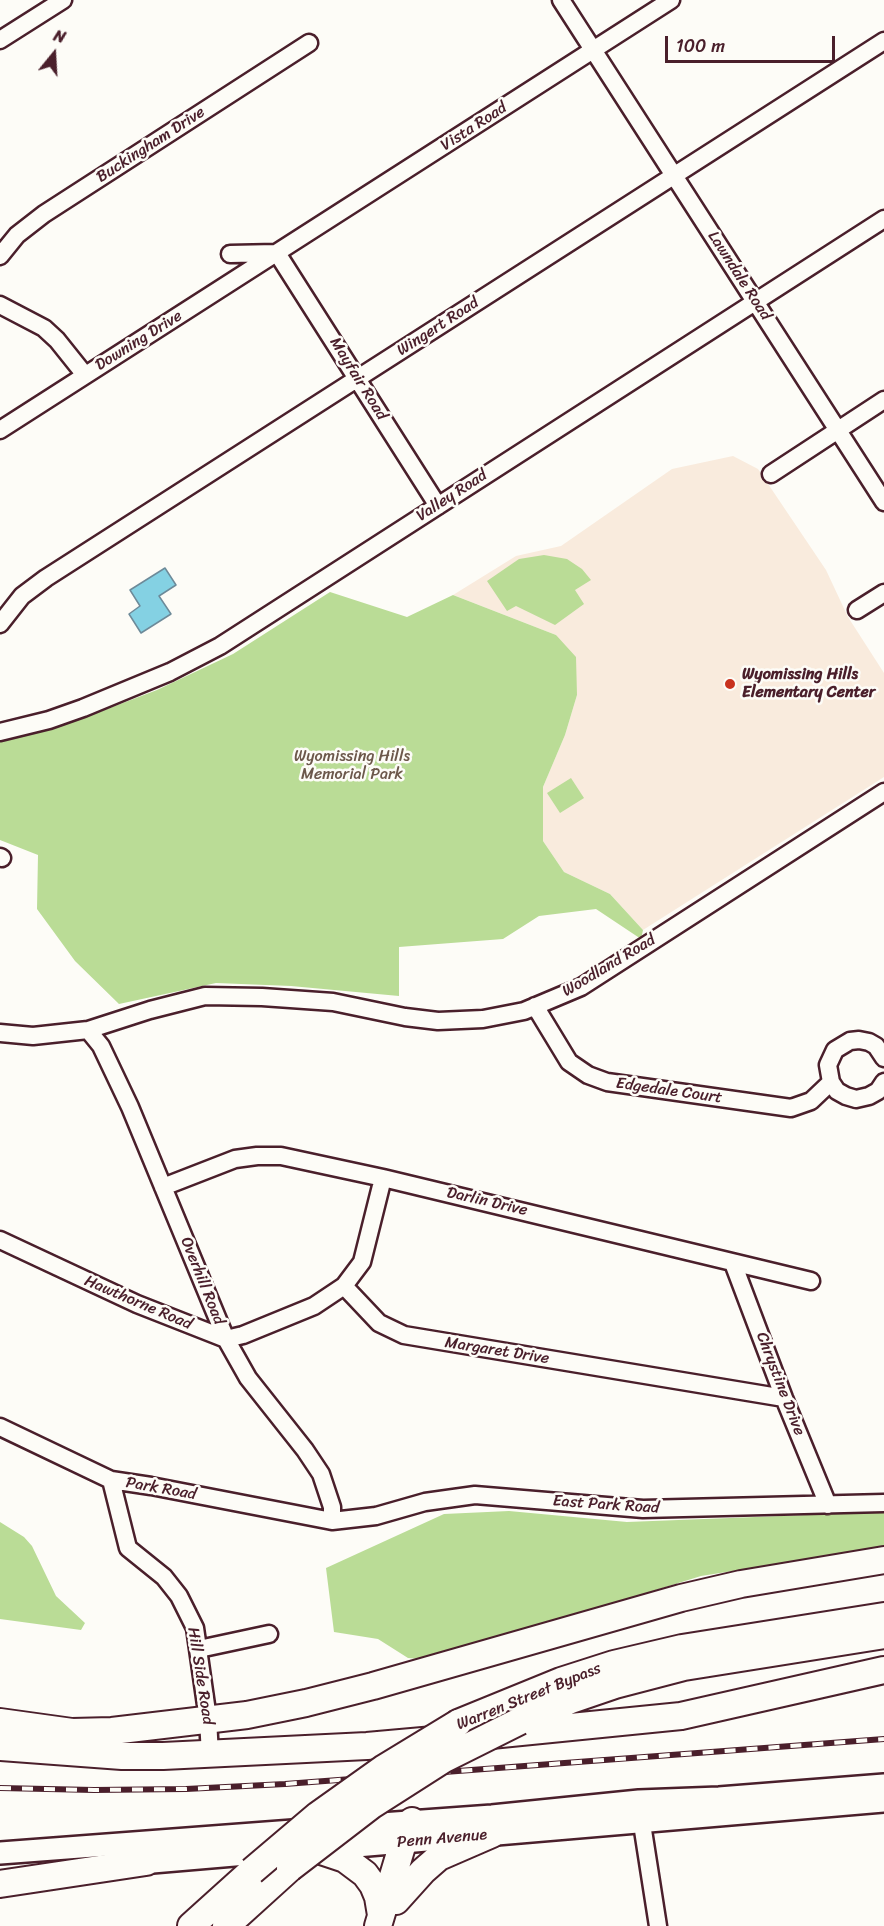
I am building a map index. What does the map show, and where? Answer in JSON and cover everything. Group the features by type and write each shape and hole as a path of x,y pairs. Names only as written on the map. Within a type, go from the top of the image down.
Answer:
{"highway":[{"path":"0,1722 72,1732 92,1732 247,1714 362,1689 656,1604 741,1584 884,1560"},
{"name":"Warren Street Bypass","path":"252,1870 318,1815 384,1768 458,1723 561,1681 614,1664 682,1648 884,1616"},
{"name":"Warren Street Bypass","path":"290,1868 381,1799 444,1759 520,1721 571,1700 615,1685 684,1667 884,1635"},
{"path":"0,1747 122,1756 210,1755 367,1746 681,1716 884,1670"},
{"path":"386,1917 423,1871 439,1857 492,1834"},
{"path":"386,1917 410,1835"},
{"path":"315,1849 345,1859 365,1874 373,1885 386,1917"},
{"path":"0,1884 146,1862"},
{"path":"226,1926 290,1868"},
{"path":"242,1926 290,1868"},
{"path":"191,1926 252,1870"},
{"path":"201,1926 252,1870"}],"main road":[{"name":"Penn Avenue","path":"0,1853 410,1835 492,1834 719,1798 884,1785"},
{"name":"Penn Avenue","path":"0,1873 315,1849 410,1835 640,1811 884,1800"}],"street":[{"path":"0,40 63,0"},
{"name":"Lawndale Road","path":"561,0 884,502"},
{"name":"Vista Road","path":"277,253 671,0"},
{"name":"Wingert Road","path":"0,624 22,596 46,578 884,41"},
{"name":"Buckingham Drive","path":"0,256 17,235 44,214 309,43"},
{"name":"Valley Road","path":"0,732 49,720 83,708 170,672 220,646 884,219"},
{"path":"230,254 277,253"},
{"name":"Downing Drive","path":"0,430 277,253"},
{"name":"Mayfair Road","path":"277,253 438,506"},
{"path":"0,305 44,328 57,340 85,375"},
{"path":"771,474 884,400"},
{"path":"857,610 884,593"},
{"name":"Woodland Road","path":"0,1033 33,1036 88,1030 150,1010 205,996 333,1002 405,1017 438,1021 510,1015 580,987 884,792"},
{"name":"Edgedale Court","path":"535,1006 569,1062 588,1075 607,1082 791,1108 811,1101 831,1082"},
{"name":"Overhill Road","path":"88,1030 101,1046 110,1064 226,1339 248,1378 321,1474 332,1507 332,1521"},
{"path":"884,1058 876,1046 869,1042 860,1040 841,1045 830,1059 829,1075 837,1091 856,1099 878,1091 884,1082"},
{"name":"Darlin Drive","path":"163,1187 235,1159 257,1156 296,1158 812,1281"},
{"path":"226,1339 243,1335 314,1306 344,1286 362,1262 383,1178"},
{"name":"Hawthorne Road","path":"0,1240 136,1304 226,1339"},
{"name":"Chrystine Drive","path":"733,1263 784,1398 828,1505"},
{"name":"Margaret Drive","path":"344,1286 378,1323 404,1335 784,1398"},
{"name":"Park Road","path":"0,1427 111,1480 332,1521"},
{"name":"Hill Side Road","path":"111,1480 128,1548 164,1577 179,1596 195,1628 208,1719 210,1755"},
{"name":"East Park Road","path":"332,1521 376,1516 425,1502 475,1495 643,1509 884,1503"},
{"path":"199,1649 269,1634"},
{"path":"640,1811 658,1926"}],"shaded area":[{"name":"Wyomissing Hills Elementary Center","path":"733,456 758,469 826,570 848,617 884,673 884,777 643,930 610,894 564,872 543,841 543,787 565,735 577,695 556,635 453,595 516,556 561,546 672,469"}],"green space":[{"path":"544,555 567,559 582,569 591,580 575,590 584,604 555,625 516,606 507,611 487,581 519,559"},
{"name":"Wyomissing Hills Memorial Park","path":"330,592 407,617 453,595 556,635 576,657 577,695 565,735 543,787 543,841 564,872 610,894 643,930 641,939 596,909 539,916 503,939 399,947 399,996 291,986 216,983 119,1004 75,961 37,909 38,855 0,840 0,738 73,722 157,690 233,654"},
{"path":"571,778 584,798 560,813 547,793"},
{"path":"509,1511 627,1522 884,1512 884,1547 701,1576 430,1660 408,1658 378,1639 334,1632 326,1568 444,1514"},
{"path":"0,1522 24,1537 32,1546 56,1596 85,1623 81,1630 0,1619"}],"water":[{"path":"165,568 176,585 159,596 171,614 141,633 129,614 140,606 130,590"}],"railway":[{"path":"0,1788 186,1789 285,1784 884,1739"}],"place":[{"name":"Wyomissing Hills Elementary Center","path":"730,684"}]}
